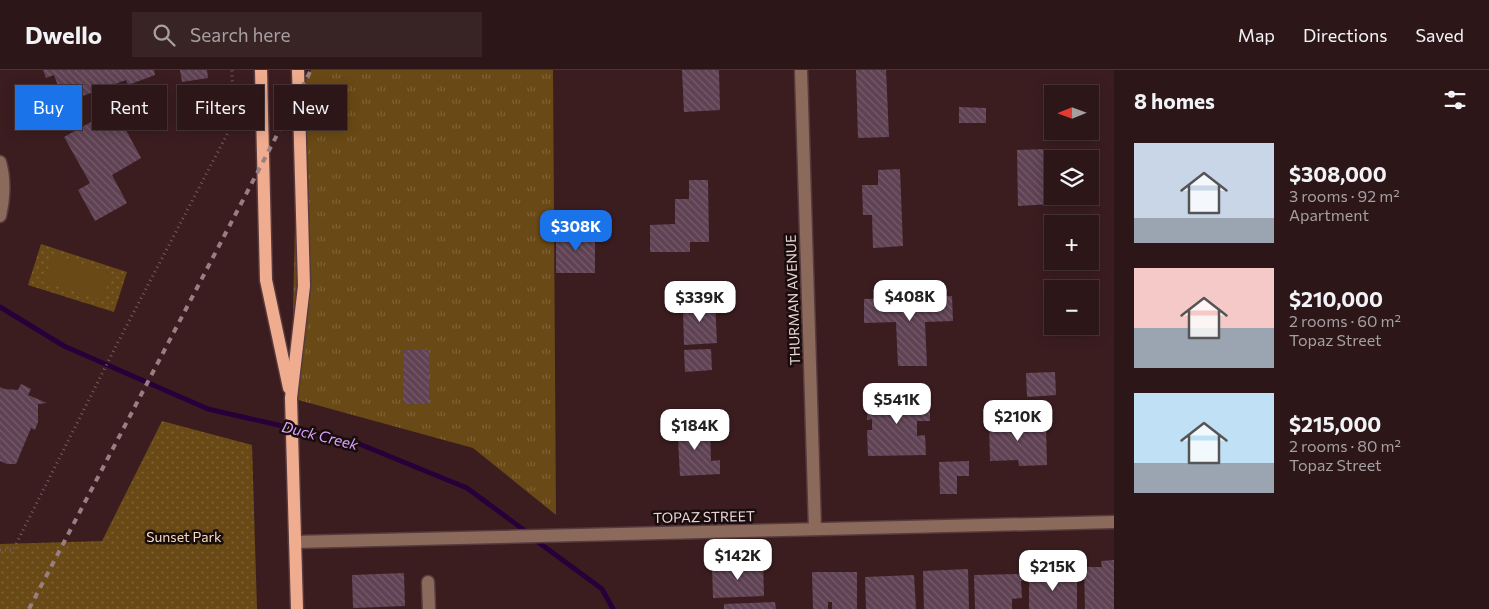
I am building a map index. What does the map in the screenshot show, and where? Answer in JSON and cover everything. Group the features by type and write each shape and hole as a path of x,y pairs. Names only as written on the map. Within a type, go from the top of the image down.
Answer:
{"main road":[{"path":"262,70 266,280 291,398"},
{"path":"297,609 291,398 304,286 298,70"}],"street":[{"name":"THURMAN AVENUE","path":"801,70 815,530"},
{"path":"0,162 4,201 0,216"},
{"name":"TOPAZ STREET","path":"295,542 1114,522"},
{"path":"428,582 429,609"}],"path":[{"path":"0,550 14,550 116,346 233,123 232,70"}],"green space":[{"path":"311,70 553,70 556,515 473,448 291,398 297,130 347,130 347,85 303,85"},
{"path":"41,244 127,272 114,312 28,285"},
{"path":"53,255 111,273 103,300 44,281"},
{"name":"Sunset Park","path":"162,421 252,445 257,609 0,609 0,544 102,541"}],"building":[{"path":"43,70 154,70 155,75 128,85 126,80 112,85 92,85 92,93 82,96 82,85 58,85 54,75 46,78"},
{"path":"180,70 207,70 208,78 182,82"},
{"path":"682,70 719,70 720,110 684,112"},
{"path":"856,70 886,70 889,137 858,138"},
{"path":"959,107 986,108 986,123 959,123"},
{"path":"92,121 92,130 126,130 141,158 112,175 127,203 95,221 78,190 90,183 64,137 77,130 82,130 82,127"},
{"path":"1048,149 1044,150 1044,204 1018,206 1017,150"},
{"path":"900,169 903,246 873,248 872,215 863,215 862,185 878,185 878,170"},
{"path":"689,180 708,180 709,242 690,242 690,252 650,252 650,225 675,224 675,199 689,199"},
{"path":"556,232 595,232 595,273 556,273"},
{"path":"952,296 953,321 925,322 927,366 898,366 896,322 864,323 864,299"},
{"path":"715,300 717,343 684,345 683,310 692,309 692,301"},
{"path":"711,349 712,370 685,372 684,350"},
{"path":"404,350 429,350 429,404 403,404"},
{"path":"1055,372 1056,395 1027,397 1026,373"},
{"path":"21,384 31,389 28,395 47,403 38,404 38,422 35,430 31,428 16,464 7,464 0,461 0,387 18,390"},
{"path":"930,395 930,421 917,421 917,436 925,435 926,455 868,456 867,430 872,430 872,419 867,420 867,397"},
{"path":"1038,419 1039,427 1046,427 1047,465 1019,466 1018,460 990,461 989,421"},
{"path":"694,420 695,431 710,430 711,461 720,460 720,474 680,476 677,421"},
{"path":"969,461 969,476 957,476 957,494 940,494 939,462"},
{"path":"1114,560 1114,609 1085,609 1084,567 1102,567 1101,561"},
{"path":"763,564 764,596 713,598 712,566"},
{"path":"968,569 969,609 924,609 923,571"},
{"path":"812,572 857,572 857,609 832,609 832,602 828,602 828,609 813,609"},
{"path":"404,573 405,606 353,608 352,575"},
{"path":"1023,574 1023,581 1021,581 1022,598 1012,599 1012,609 975,609 974,575"},
{"path":"914,575 916,609 866,609 865,577"},
{"path":"1077,575 1077,609 1029,609 1029,576"},
{"path":"775,602 776,609 724,609 724,604"}],"waterway":[{"name":"Duck Creek","path":"0,307 64,346 208,409 357,443 467,488 528,533"},
{"name":"Duck Creek","path":"534,539 602,589 613,609"}],"railway":[{"path":"29,609 311,70"}]}
